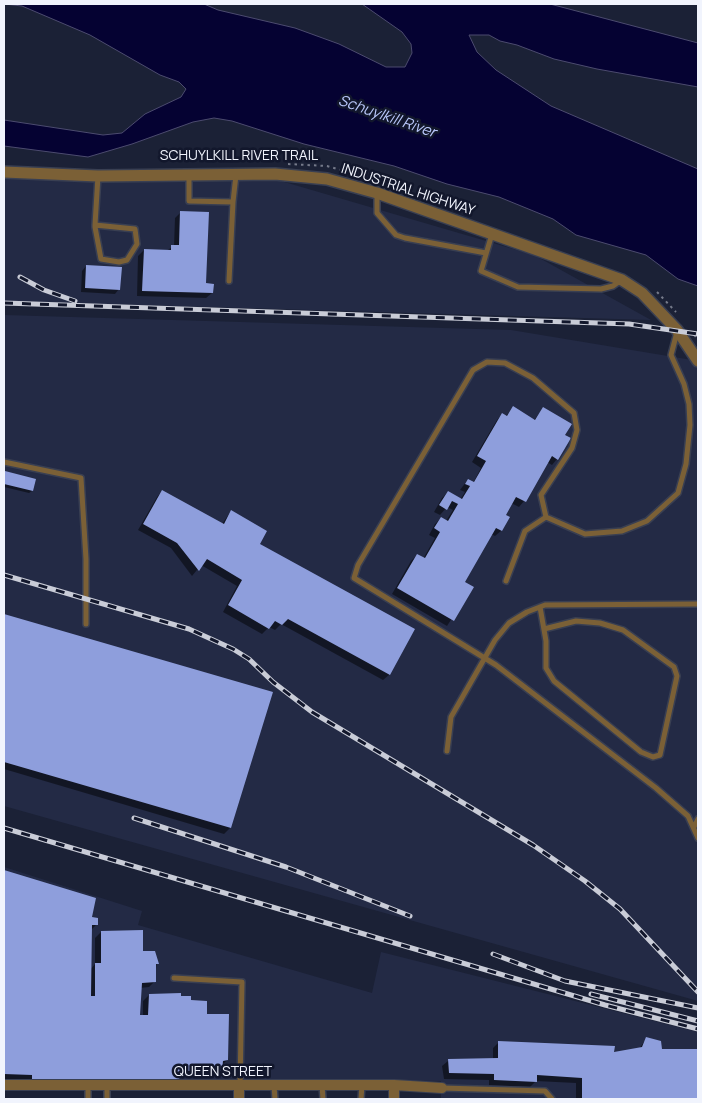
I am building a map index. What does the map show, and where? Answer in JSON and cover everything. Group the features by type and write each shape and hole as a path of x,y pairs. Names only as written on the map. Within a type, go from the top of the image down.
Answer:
{"street":[{"name":"INDUSTRIAL HIGHWAY","path":"4,172 98,176 275,174 327,178 377,193 622,280 642,293 678,331 698,361"},
{"name":"QUEEN STREET","path":"4,1085 394,1085 442,1088"},
{"path":"394,1085 394,1099"},
{"path":"239,1099 240,1086"}],"lane":[{"path":"229,281 236,174"},
{"path":"188,175 189,201 233,202"},
{"path":"95,225 135,229 137,244 127,260 120,262 101,259 95,225 98,176"},
{"path":"377,193 377,213 396,235 486,253"},
{"path":"492,233 481,271 518,287 601,289 614,286 622,280"},
{"path":"546,517 585,534 622,531 647,521 678,493 686,464 690,411 684,384 671,355 678,331"},
{"path":"546,517 541,495 572,448 576,430 574,413 533,378 505,364 487,362 473,370 358,566 354,578 486,658 656,788 688,816 698,838"},
{"path":"4,462 81,478 86,559 86,624"},
{"path":"506,581 526,531 546,517"},
{"path":"447,751 451,717 486,658 494,640 509,623 545,605 698,604"},
{"path":"540,607 544,629 546,668 554,681 640,752 653,757 660,754 677,676 674,667 623,630 600,622 576,620 544,629"},
{"path":"694,827 698,819"},
{"path":"174,978 242,982 240,1086"},
{"path":"322,1085 323,1099"},
{"path":"361,1099 362,1085"},
{"path":"88,1086 88,1099"},
{"path":"106,1086 107,1099"},
{"path":"274,1086 275,1099"},
{"path":"442,1088 545,1091 552,1099"}],"path":[{"name":"SCHUYLKILL RIVER TRAIL","path":"280,164 327,166 387,184"},
{"path":"653,289 661,295 679,316"},
{"path":"691,332 698,339"}],"shaded area":[{"path":"4,171 38,175 281,181 534,255 651,320 4,301"},
{"path":"4,315 511,330 698,361 698,1001 4,806"},
{"path":"4,867 142,911 138,925 372,993 381,952 698,1032 698,1099 441,1099 441,1081 4,1079"}],"water":[{"name":"Schuylkill River","path":"4,4 204,4 218,10 295,28 339,44 386,67 405,67 412,53 411,44 402,32 362,4 550,4 698,43 698,87 597,69 554,59 517,45 500,41 489,35 469,35 477,52 496,70 551,106 698,169 698,286 678,279 646,255 576,235 553,219 499,197 447,184 394,166 304,144 232,121 214,118 193,122 132,144 88,157 4,146 4,120 103,135 122,133 145,114 181,97 186,89 179,82 160,75 90,35 22,6"}],"building":[{"path":"180,211 209,212 206,283 214,284 213,293 142,291 144,249 171,250 171,245 179,245"},
{"path":"86,265 122,267 120,290 85,288"},
{"path":"513,406 535,420 543,407 572,424 565,435 571,438 558,460 552,456 526,502 516,497 506,515 510,517 502,531 496,528 465,582 474,587 454,621 397,588 417,554 425,558 440,532 434,528 441,517 448,521 458,504 452,501 447,510 439,505 448,491 462,499 470,486 465,484 468,479 474,482 486,461 477,456 502,413 507,416"},
{"path":"5,471 36,479 33,491 4,484"},
{"path":"162,490 224,524 231,510 267,531 260,544 415,629 390,675 288,619 282,625 275,621 269,629 228,605 242,580 207,559 199,571 177,543 143,524"},
{"path":"4,614 273,692 231,828 4,762"},
{"path":"4,870 96,898 92,917 98,918 98,925 92,925 91,996 95,996 95,963 101,963 101,931 143,930 143,951 155,951 159,964 156,964 156,982 142,983 140,1015 148,1015 149,994 181,993 181,996 191,996 191,1000 207,1001 207,1014 229,1014 228,1060 223,1061 222,1071 180,1071 179,1082 32,1083 32,1075 4,1074"},
{"path":"646,1037 661,1041 662,1049 698,1049 698,1099 582,1099 582,1078 537,1075 537,1082 494,1080 494,1074 449,1073 448,1059 498,1058 498,1041 615,1046 614,1052 642,1047"}],"railway":[{"path":"20,277 44,290 75,301"},
{"path":"4,303 629,324 698,334"},
{"path":"4,575 189,629 233,649 249,659 273,682 312,712 533,845 585,881 620,909 698,992"},
{"path":"134,818 286,867 410,916"},
{"path":"4,828 605,1005 698,1029"},
{"path":"493,954 565,981 698,1008"},
{"path":"591,994 698,1021"}]}
